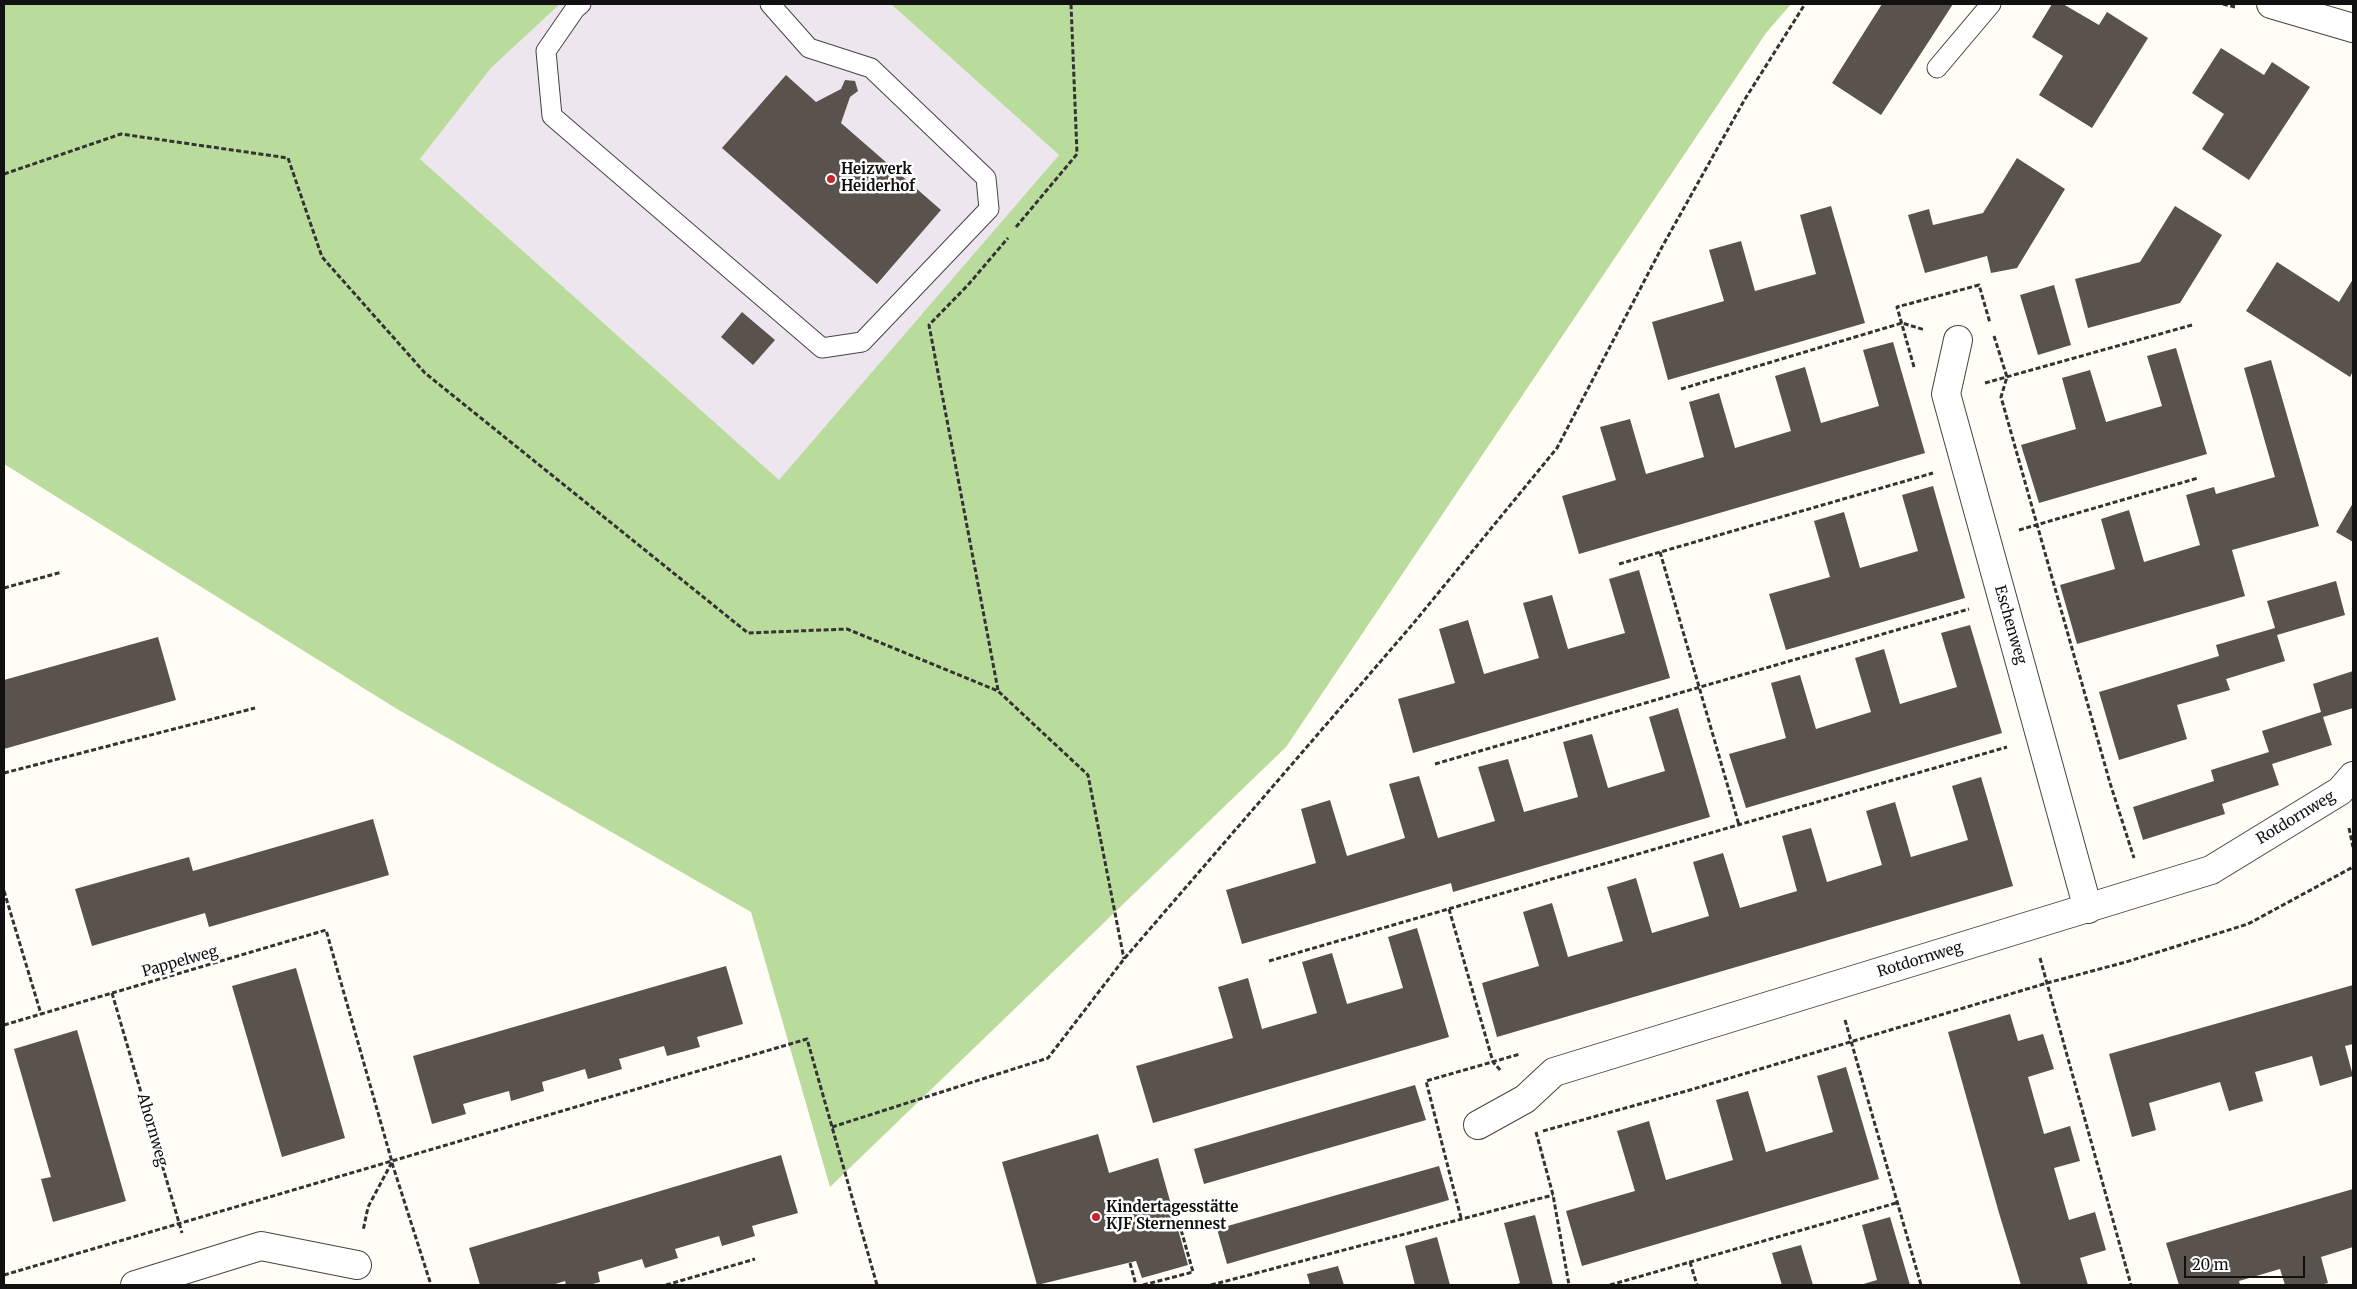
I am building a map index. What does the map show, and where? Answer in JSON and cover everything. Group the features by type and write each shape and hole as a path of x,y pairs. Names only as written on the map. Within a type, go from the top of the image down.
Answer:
{"street":[{"path":"2271,4 2353,28"},
{"name":"Eschenweg","path":"1958,340 1946,394 2088,909"},
{"name":"Rotdornweg","path":"1478,1125 1525,1099 1554,1072 2211,870 2340,792 2353,776"},
{"path":"135,1285 261,1246 357,1264"}],"lane":[{"path":"581,4 575,9 546,51 552,116 822,348 862,342 988,209 986,178 871,68 809,48 770,4"},
{"path":"1937,68 1991,4"}],"path":[{"path":"998,691 930,325 968,285 1077,154 1071,4"},
{"path":"832,1126 1048,1058 1124,959 1412,625 1557,448 1662,247 1745,99 1805,4"},
{"path":"4,174 121,134 288,158 322,257 424,373 748,633 847,629 998,691 1088,775 1124,959"},
{"path":"1681,389 1902,323 1958,340"},
{"path":"1946,394 2192,325"},
{"path":"1619,564 1965,464"},
{"path":"1985,540 2198,478"},
{"path":"1660,552 1739,824"},
{"path":"4,588 62,572"},
{"path":"1435,764 2003,599"},
{"path":"4,773 255,708"},
{"path":"1269,961 2042,737"},
{"path":"1536,1133 1690,1090 1850,1040 2126,962 2248,924 2353,867"},
{"path":"4,891 41,1014"},
{"path":"2030,926 2131,1285"},
{"name":"Pappelweg","path":"4,1025 326,930 392,1162"},
{"path":"1836,985 1896,1202 1922,1285"},
{"name":"Ahornweg","path":"112,993 191,1267"},
{"path":"4,1275 179,1222 392,1162 807,1039 877,1285"},
{"path":"357,1264 368,1207 392,1162"},
{"path":"392,1162 431,1285"},
{"path":"1211,1285 1553,1195"},
{"path":"1610,1285 1896,1202"},
{"path":"1143,1285 1193,1272 1176,1212 1200,1206"},
{"path":"666,1285 755,1258"},
{"path":"1690,1262 1697,1285"},
{"path":"1130,1263 1136,1285"}],"shaded area":[{"path":"560,4 891,4 1059,155 779,481 420,159 491,68"}],"green space":[{"path":"4,4 560,4 491,68 420,159 779,480 1059,155 891,4 1791,4 1766,33 1286,747 830,1187 751,912 397,709 4,464"}],"building":[{"path":"1882,4 1953,4 1881,115 1832,83"},
{"path":"2052,4 2063,4 2099,25 2107,12 2148,38 2092,128 2039,95 2063,56 2032,37"},
{"path":"2221,48 2264,75 2272,62 2310,87 2249,180 2202,149 2224,114 2192,93"},
{"name":"Heizwerk Heiderhof","path":"786,75 816,102 841,89 845,80 855,81 858,91 850,97 841,123 941,210 877,284 722,148"},
{"path":"2017,158 2065,189 2017,268 1991,273 1987,256 1925,273 1908,215 1929,209 1933,225 1983,213"},
{"path":"1831,206 1865,323 1668,380 1652,322 1724,301 1709,250 1741,241 1755,291 1816,274 1800,215"},
{"path":"2175,206 2222,235 2180,303 2088,328 2075,279 2140,262"},
{"path":"2277,262 2339,302 2353,279 2353,371 2350,377 2246,311"},
{"path":"2054,285 2071,345 2038,355 2020,295"},
{"path":"742,312 775,340 753,365 721,337"},
{"path":"1893,342 1925,453 1579,554 1562,496 1616,480 1600,427 1630,419 1646,474 1704,457 1689,402 1719,393 1735,448 1791,431 1775,376 1805,367 1821,423 1879,406 1863,350"},
{"path":"2176,348 2207,454 2039,503 2021,445 2076,429 2062,378 2090,370 2106,422 2162,406 2147,356"},
{"path":"2271,360 2319,526 2232,550 2245,596 2077,644 2060,585 2115,569 2101,519 2129,510 2144,562 2200,545 2186,495 2214,487 2216,494 2275,477 2244,368"},
{"path":"1933,486 1965,598 1786,650 1769,594 1830,577 1814,521 1844,512 1860,568 1918,551 1902,495"},
{"path":"2353,503 2353,542 2336,532"},
{"path":"1639,570 1670,678 1413,753 1398,699 1455,683 1439,629 1468,620 1484,674 1539,658 1523,603 1552,595 1568,649 1625,633 1609,579"},
{"path":"2336,581 2345,615 2277,635 2285,661 2226,679 2230,690 2177,705 2187,739 2119,760 2099,692 2219,656 2216,645 2275,628 2267,601"},
{"path":"1970,625 2002,733 1746,808 1729,754 1786,738 1771,683 1800,675 1816,729 1871,712 1855,658 1884,649 1900,704 1957,687 1941,633"},
{"path":"158,637 176,700 4,749 4,680"},
{"path":"2353,671 2353,708 2323,717 2332,745 2272,764 2279,785 2222,804 2225,814 2143,840 2133,807 2214,781 2211,770 2269,752 2262,731 2321,712 2313,684"},
{"path":"1678,708 1710,817 1453,892 1451,883 1242,944 1226,890 1316,863 1301,809 1330,800 1347,856 1405,838 1389,784 1419,776 1438,838 1495,821 1478,767 1508,759 1524,812 1578,797 1563,742 1592,734 1608,788 1665,771 1649,717"},
{"path":"1981,777 2013,886 1497,1037 1482,983 1539,966 1523,912 1552,903 1568,957 1623,941 1607,887 1636,878 1652,933 1709,916 1693,862 1723,853 1740,908 1797,891 1782,836 1811,828 1827,882 1882,865 1866,811 1895,802 1911,857 1968,840 1952,786"},
{"path":"373,819 389,875 209,927 205,913 92,946 75,889 189,857 193,871"},
{"path":"1417,928 1449,1037 1153,1123 1136,1066 1233,1038 1218,987 1248,978 1262,1029 1317,1013 1302,962 1332,953 1347,1004 1403,988 1388,937"},
{"path":"726,966 743,1024 697,1037 700,1047 667,1056 664,1046 619,1059 622,1069 588,1079 585,1069 542,1082 544,1091 511,1101 509,1091 463,1104 466,1114 432,1124 413,1056"},
{"path":"296,968 345,1138 282,1157 232,986"},
{"path":"2353,985 2353,1044 2345,1046 2353,1076 2320,1086 2312,1056 2255,1072 2263,1101 2229,1111 2220,1082 2149,1103 2156,1130 2132,1137 2109,1054"},
{"path":"2010,1014 2018,1041 2043,1034 2054,1069 2028,1077 2044,1134 2070,1126 2080,1161 2054,1168 2069,1220 2095,1212 2106,1250 2080,1258 2088,1285 2021,1285 1999,1213 1948,1032"},
{"path":"77,1030 126,1201 53,1222 41,1179 51,1177 14,1049"},
{"path":"1846,1067 1879,1179 1582,1266 1566,1211 1635,1191 1617,1131 1649,1121 1666,1180 1733,1160 1716,1100 1748,1091 1766,1152 1833,1132 1817,1076"},
{"path":"1415,1085 1426,1120 1204,1184 1194,1149"},
{"name":"Kindertagesstätte KJF Sternennest","path":"1098,1134 1109,1173 1158,1158 1188,1265 1142,1278 1136,1261 1037,1285 1002,1162"},
{"path":"781,1155 798,1213 752,1226 755,1236 722,1246 719,1236 675,1249 678,1258 645,1268 642,1259 598,1272 600,1282 589,1285 566,1285 565,1281 552,1285 480,1285 469,1248"},
{"path":"1439,1166 1449,1200 1227,1264 1217,1229"},
{"path":"2353,1189 2353,1247 2321,1257 2328,1283 2320,1285 2285,1285 2280,1269 2239,1281 2240,1285 2179,1285 2166,1243"},
{"path":"1535,1215 1553,1285 1514,1285 1520,1283 1504,1223"},
{"path":"1890,1217 1910,1285 1860,1285 1877,1280 1862,1225"},
{"path":"1437,1237 1450,1285 1415,1285 1405,1246"},
{"path":"1801,1245 1813,1285 1782,1285 1772,1253"},
{"path":"1338,1266 1344,1285 1310,1285 1307,1274"}],"place":[{"name":"Heizwerk Heiderhof","path":"831,179"},
{"name":"Kindertagesstätte KJF Sternennest","path":"1096,1217"}]}
